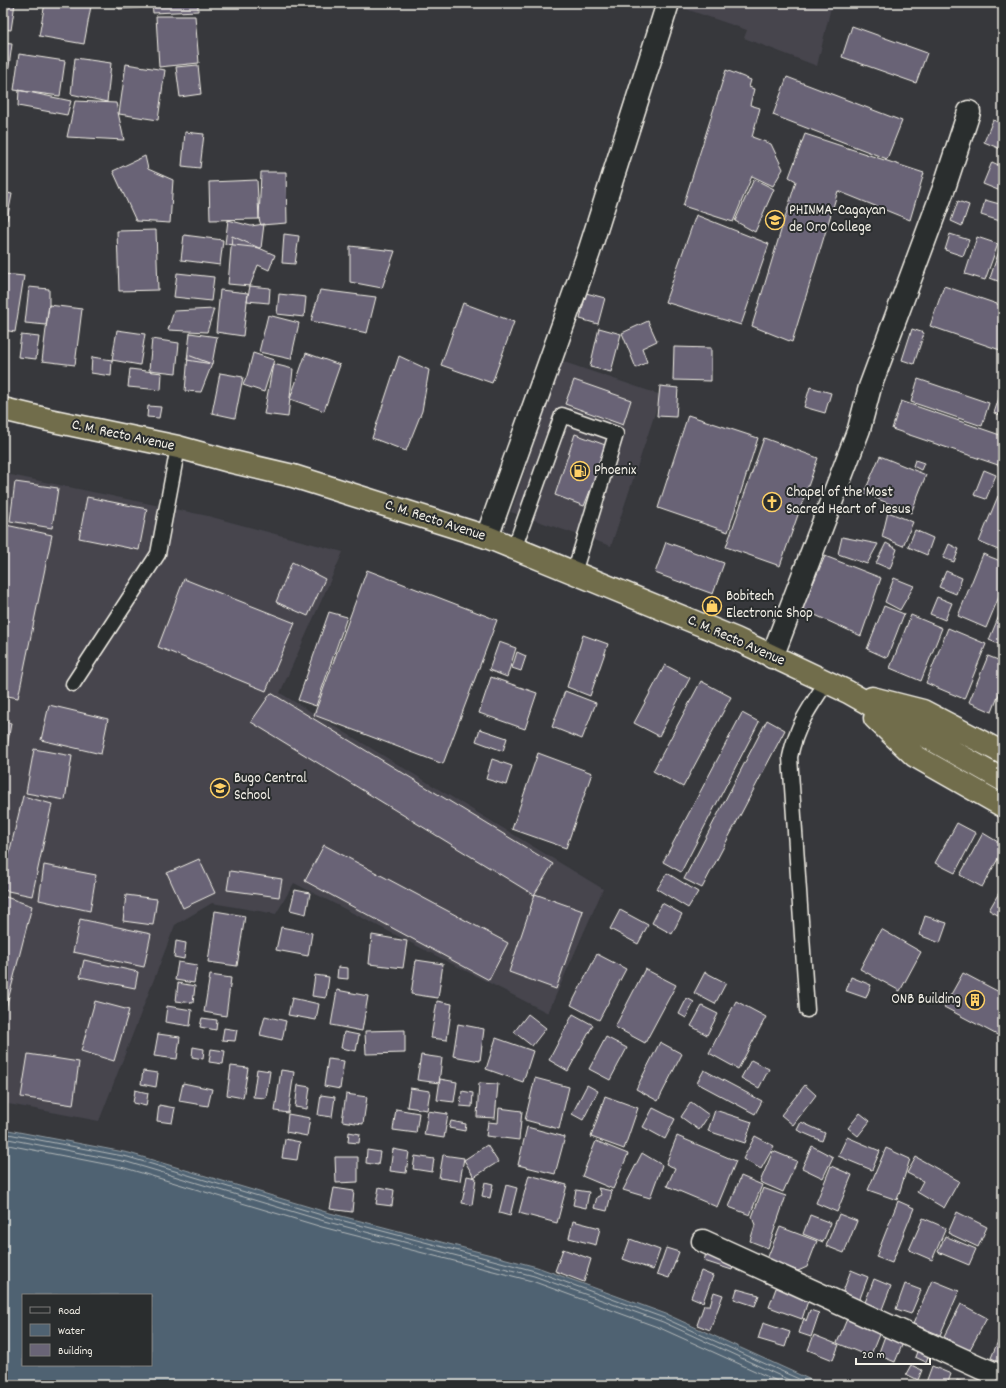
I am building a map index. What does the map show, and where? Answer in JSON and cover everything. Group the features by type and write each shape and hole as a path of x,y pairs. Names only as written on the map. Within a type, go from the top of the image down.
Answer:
{"highway":[{"name":"C. M. Recto Avenue","path":"3,409 48,420 178,447 293,476 487,537 736,639 826,683 848,692 1003,780"},
{"name":"C. M. Recto Avenue","path":"848,692 923,711 1003,753"},
{"name":"C. M. Recto Avenue","path":"848,692 915,756 1003,806"}],"street":[{"path":"487,537 584,265 668,3"},
{"path":"772,657 859,429 870,387 944,188 969,112"},
{"path":"703,1241 1003,1377"}],"lane":[{"path":"514,549 562,415 616,434 574,573"},
{"path":"74,684 158,554 178,447"},
{"path":"807,1010 790,757 794,740 806,713 826,683"}],"shaded area":[{"path":"678,3 832,3 817,66 744,38 747,30 677,6"},
{"path":"561,361 661,395 611,546 511,512"},
{"name":"Bugo Central School","path":"6,474 208,516 343,552 280,693 603,889 548,1013 294,883 276,914 212,903 175,925 99,1121 3,1103 3,493"}],"water":[{"path":"3,1129 129,1153 326,1212 537,1267 666,1314 822,1385 3,1385"}],"building":[{"path":"3,3 15,3 11,30 3,29"},
{"path":"45,3 75,3 91,6 84,44 39,36"},
{"path":"118,3 148,3 149,7 119,9"},
{"path":"152,3 198,3 198,11 153,13"},
{"path":"156,16 195,16 199,63 159,67"},
{"path":"852,26 927,53 916,83 842,57"},
{"path":"3,43 12,44 7,81 3,81"},
{"path":"19,54 65,61 60,96 14,90"},
{"path":"75,58 111,63 107,102 71,94"},
{"path":"126,64 165,70 158,120 119,114"},
{"path":"198,65 201,94 180,97 176,67"},
{"path":"726,70 751,80 749,87 754,89 750,105 760,108 752,137 771,144 783,169 773,186 752,176 733,222 683,206"},
{"path":"787,77 902,121 887,159 773,115"},
{"path":"19,90 71,101 67,115 18,106"},
{"path":"75,101 116,103 124,140 67,137"},
{"path":"993,120 1003,124 1003,150 984,142"},
{"path":"185,132 204,134 200,168 182,166"},
{"path":"805,134 924,173 910,220 838,191 792,342 752,326 796,181 789,177"},
{"path":"145,156 148,169 173,180 170,223 136,221 113,171"},
{"path":"992,162 1003,167 1003,192 983,184"},
{"path":"261,172 286,172 287,223 261,225 259,219"},
{"path":"754,179 774,189 755,232 735,221"},
{"path":"257,180 259,219 210,220 209,182"},
{"path":"3,192 12,194 7,220 3,219"},
{"path":"985,200 1003,205 1003,222 981,215"},
{"path":"958,201 969,205 962,226 951,221"},
{"path":"696,215 769,244 741,325 665,302"},
{"path":"228,220 251,226 264,224 261,248 225,244"},
{"path":"156,230 158,290 119,291 117,231"},
{"path":"284,234 299,236 295,264 282,263"},
{"path":"950,234 969,240 963,256 945,250"},
{"path":"184,235 223,240 220,265 181,260"},
{"path":"232,236 275,255 269,270 258,265 250,286 228,284"},
{"path":"977,237 998,244 985,280 965,274"},
{"path":"1003,239 1003,283 990,278"},
{"path":"350,246 395,251 382,288 350,282"},
{"path":"177,273 214,277 211,301 174,297"},
{"path":"4,274 24,276 15,332 3,330"},
{"path":"250,286 270,288 269,303 247,301"},
{"path":"944,286 1003,306 1003,351 930,326"},
{"path":"29,287 49,289 49,305 46,325 25,323"},
{"path":"220,290 248,293 243,336 216,332"},
{"path":"320,290 376,297 367,333 311,321"},
{"path":"586,293 605,298 598,324 580,319"},
{"path":"279,294 306,297 304,317 277,314"},
{"path":"463,303 514,322 492,383 441,365"},
{"path":"49,305 82,309 75,365 42,361"},
{"path":"214,309 207,332 168,330 174,311"},
{"path":"268,315 299,323 291,359 259,352"},
{"path":"648,321 657,341 642,348 647,362 636,368 622,333"},
{"path":"599,328 621,334 611,372 590,367"},
{"path":"912,329 924,333 914,364 902,360"},
{"path":"117,330 145,334 140,365 112,360"},
{"path":"190,333 217,337 212,364 187,360"},
{"path":"21,335 39,337 36,359 18,357"},
{"path":"152,339 179,343 176,373 149,370"},
{"path":"674,347 711,348 711,381 673,380"},
{"path":"253,353 274,360 264,392 243,385"},
{"path":"306,353 340,365 324,411 290,399"},
{"path":"188,355 212,364 201,392 185,391"},
{"path":"399,356 429,370 422,411 406,451 372,438"},
{"path":"92,357 112,360 111,376 91,373"},
{"path":"273,364 293,369 288,417 264,414"},
{"path":"130,369 162,373 161,390 128,387"},
{"path":"220,373 243,377 235,418 212,413"},
{"path":"918,379 989,403 982,426 911,402"},
{"path":"574,380 631,400 623,425 565,404"},
{"path":"660,386 678,388 676,417 657,416"},
{"path":"1003,386 1003,416 994,413"},
{"path":"810,387 831,393 825,413 804,407"},
{"path":"901,401 1003,436 1003,449 998,465 892,429"},
{"path":"148,406 161,407 159,418 147,417"},
{"path":"688,415 758,438 728,532 658,508"},
{"name":"Phoenix","path":"575,434 608,446 584,506 555,495"},
{"name":"Chapel of the Most Sacred Heart of Jesus","path":"764,438 818,458 780,566 726,547"},
{"path":"880,456 926,475 911,513 864,493"},
{"path":"915,460 924,463 921,470 913,466"},
{"path":"984,470 996,475 986,499 974,495"},
{"path":"15,482 58,488 52,528 10,521"},
{"path":"998,496 1003,498 1003,552 979,542"},
{"path":"87,497 147,509 139,550 79,538"},
{"path":"888,512 913,522 903,546 882,537"},
{"path":"6,525 52,535 18,698 3,695 3,539"},
{"path":"915,530 933,538 927,555 908,547"},
{"path":"842,537 878,544 867,564 838,554"},
{"path":"666,542 724,563 713,594 655,573"},
{"path":"886,543 897,549 890,569 876,563"},
{"path":"949,544 959,549 954,562 943,558"},
{"path":"983,554 1003,562 1003,587 986,628 958,616"},
{"path":"825,556 881,578 861,636 802,609"},
{"path":"292,562 325,579 308,616 276,602"},
{"path":"367,570 497,620 443,764 314,715"},
{"path":"946,571 962,578 956,594 939,587"},
{"path":"894,578 914,586 900,610 885,602"},
{"path":"184,579 295,623 266,691 158,647"},
{"path":"937,597 952,603 945,620 930,614"},
{"path":"884,606 904,614 887,658 867,649"},
{"path":"1003,606 1003,646 989,640"},
{"path":"329,612 347,617 316,706 298,700"},
{"path":"911,615 942,628 921,681 890,668"},
{"path":"948,628 986,644 964,699 926,683"},
{"path":"583,635 608,644 590,696 567,687"},
{"path":"499,642 516,648 507,677 489,670"},
{"path":"517,652 526,656 521,671 512,668"},
{"path":"988,656 1003,662 1003,684 992,712 969,702"},
{"path":"665,665 690,678 659,736 634,723"},
{"path":"491,677 537,693 525,729 479,713"},
{"path":"701,681 731,697 683,787 653,771"},
{"path":"565,691 596,703 582,739 552,727"},
{"path":"271,693 553,864 534,895 251,722"},
{"path":"49,705 108,719 101,754 41,740"},
{"path":"742,713 759,722 681,872 663,862"},
{"path":"767,720 785,730 702,888 684,879"},
{"path":"3,721 11,723 3,772"},
{"path":"480,729 507,738 503,751 476,741"},
{"path":"34,749 72,756 65,800 26,793"},
{"path":"538,753 592,773 566,848 512,829"},
{"path":"492,759 512,766 506,785 486,779"},
{"path":"23,796 52,804 32,896 3,890 3,879"},
{"path":"957,823 976,833 955,873 935,863"},
{"path":"983,833 1003,845 1003,850 982,887 960,875"},
{"path":"324,845 508,943 489,980 305,881"},
{"path":"199,859 215,893 183,908 167,873"},
{"path":"44,865 96,875 90,911 39,900"},
{"path":"230,871 282,879 279,897 227,890"},
{"path":"667,873 698,892 688,908 657,889"},
{"path":"1003,886 1003,918 989,910"},
{"path":"295,890 310,893 306,914 290,910"},
{"path":"535,894 583,911 556,989 509,972"},
{"path":"126,895 157,899 153,925 123,921"},
{"path":"3,896 32,906 6,1008 3,1007"},
{"path":"662,903 682,914 672,934 652,923"},
{"path":"620,910 648,925 638,944 610,929"},
{"path":"215,911 245,916 237,966 208,962"},
{"path":"925,916 947,923 940,943 919,935"},
{"path":"80,919 151,934 144,967 73,952"},
{"path":"281,927 312,933 308,956 276,950"},
{"path":"881,929 921,952 900,991 860,969"},
{"path":"372,935 407,941 403,968 369,964"},
{"path":"176,941 186,943 184,959 174,957"},
{"path":"597,954 626,969 599,1020 571,1005"},
{"path":"84,960 138,972 135,988 80,977"},
{"path":"416,960 443,964 438,998 411,994"},
{"path":"178,962 197,965 194,983 175,980"},
{"path":"338,967 348,968 348,979 337,978"},
{"path":"645,969 676,985 645,1043 615,1027"},
{"path":"705,972 726,983 715,1004 694,993"},
{"name":"ONB Building","path":"963,973 1003,994 1003,1038 944,1007"},
{"path":"210,975 231,978 226,1016 204,1012"},
{"path":"315,975 329,977 326,998 312,996"},
{"path":"851,977 871,985 866,998 846,991"},
{"path":"178,983 195,986 193,1003 176,1001"},
{"path":"337,990 368,996 362,1031 331,1025"},
{"path":"292,998 319,1004 316,1020 288,1015"},
{"path":"687,998 694,1002 686,1018 679,1014"},
{"path":"95,1001 129,1010 114,1061 81,1051"},
{"path":"437,1001 452,1004 447,1040 431,1038"},
{"path":"736,1001 766,1017 738,1069 709,1053"},
{"path":"167,1006 192,1010 190,1026 165,1022"},
{"path":"702,1006 718,1014 707,1035 691,1026"},
{"path":"528,1014 546,1028 532,1046 514,1032"},
{"path":"573,1014 593,1025 568,1071 549,1060"},
{"path":"265,1016 286,1021 282,1040 260,1035"},
{"path":"202,1018 217,1020 216,1030 200,1027"},
{"path":"458,1024 484,1029 480,1061 453,1056"},
{"path":"224,1028 237,1030 235,1041 222,1040"},
{"path":"405,1030 405,1053 366,1054 365,1031"},
{"path":"344,1032 359,1035 356,1051 341,1048"},
{"path":"158,1034 180,1037 177,1059 154,1056"},
{"path":"606,1037 627,1048 610,1080 589,1069"},
{"path":"496,1038 533,1051 523,1082 486,1069"},
{"path":"660,1042 682,1054 658,1101 636,1089"},
{"path":"193,1047 204,1049 203,1059 192,1057"},
{"path":"211,1049 225,1051 223,1064 209,1062"},
{"path":"28,1054 79,1062 73,1105 21,1097"},
{"path":"421,1055 442,1058 439,1083 417,1080"},
{"path":"328,1059 344,1061 340,1089 324,1086"},
{"path":"751,1060 769,1069 759,1088 741,1078"},
{"path":"231,1066 248,1068 243,1098 227,1095"},
{"path":"257,1069 270,1071 266,1098 253,1097"},
{"path":"281,1070 294,1072 288,1113 275,1111"},
{"path":"704,1070 762,1101 755,1114 697,1083"},
{"path":"143,1071 158,1073 156,1087 141,1084"},
{"path":"535,1078 569,1087 559,1129 525,1120"},
{"path":"440,1079 457,1082 454,1102 437,1100"},
{"path":"183,1083 212,1089 208,1106 179,1101"},
{"path":"479,1083 498,1084 495,1118 477,1117"},
{"path":"298,1085 310,1087 307,1109 295,1107"},
{"path":"587,1085 598,1091 583,1120 572,1114"},
{"path":"805,1085 816,1095 793,1125 781,1115"},
{"path":"410,1088 430,1091 427,1110 407,1107"},
{"path":"135,1090 148,1093 146,1106 133,1103"},
{"path":"462,1091 473,1093 472,1107 460,1106"},
{"path":"346,1094 367,1097 363,1124 342,1121"},
{"path":"321,1095 335,1097 332,1117 318,1115"},
{"path":"605,1096 638,1108 624,1149 591,1137"},
{"path":"691,1102 709,1115 699,1130 681,1117"},
{"path":"159,1105 175,1108 172,1123 157,1121"},
{"path":"499,1108 522,1111 519,1140 486,1136 488,1122 498,1123"},
{"path":"653,1108 675,1119 665,1139 643,1127"},
{"path":"396,1109 419,1113 416,1133 393,1130"},
{"path":"715,1110 752,1122 745,1143 708,1131"},
{"path":"428,1111 448,1114 444,1138 424,1135"},
{"path":"860,1113 870,1121 858,1136 848,1128"},
{"path":"288,1114 310,1118 307,1136 286,1132"},
{"path":"451,1121 466,1124 465,1131 449,1128"},
{"path":"801,1122 825,1133 822,1141 797,1130"},
{"path":"527,1127 565,1137 555,1174 518,1165"},
{"path":"349,1132 360,1134 359,1143 348,1142"},
{"path":"677,1136 736,1161 717,1207 667,1186 675,1168 666,1164"},
{"path":"755,1136 774,1146 761,1169 743,1159"},
{"path":"847,1137 880,1151 872,1170 838,1156"},
{"path":"285,1139 300,1142 297,1160 282,1158"},
{"path":"596,1141 628,1154 613,1189 582,1176"},
{"path":"487,1145 498,1162 474,1177 464,1160"},
{"path":"812,1146 833,1157 823,1178 802,1168"},
{"path":"886,1148 910,1159 897,1200 868,1190"},
{"path":"393,1149 409,1152 406,1173 390,1171"},
{"path":"367,1150 380,1152 378,1165 366,1163"},
{"path":"773,1151 797,1161 783,1192 760,1182"},
{"path":"642,1153 662,1165 650,1198 623,1190"},
{"path":"443,1155 464,1158 460,1181 439,1178"},
{"path":"415,1156 434,1159 432,1172 413,1169"},
{"path":"335,1157 358,1157 358,1182 336,1183"},
{"path":"916,1157 959,1181 944,1208 917,1192 923,1181 907,1173"},
{"path":"831,1166 852,1175 837,1212 816,1203"},
{"path":"529,1175 567,1185 557,1223 519,1213"},
{"path":"467,1176 476,1178 472,1205 462,1203"},
{"path":"741,1176 762,1185 750,1215 729,1207"},
{"path":"485,1182 493,1184 490,1198 482,1196"},
{"path":"506,1185 517,1188 510,1216 499,1213"},
{"path":"379,1187 394,1190 392,1206 376,1204"},
{"path":"334,1188 354,1191 352,1212 330,1209"},
{"path":"598,1188 612,1191 607,1211 594,1208 597,1197 601,1195"},
{"path":"763,1188 786,1196 768,1248 750,1241 755,1225 752,1217"},
{"path":"576,1190 589,1192 586,1208 573,1205"},
{"path":"898,1201 914,1208 892,1263 876,1257"},
{"path":"957,1212 987,1227 978,1247 948,1233"},
{"path":"839,1214 857,1221 844,1253 826,1246"},
{"path":"810,1215 831,1223 823,1242 803,1234"},
{"path":"923,1218 946,1228 932,1260 909,1250"},
{"path":"573,1221 600,1228 596,1245 569,1238"},
{"path":"780,1227 817,1241 807,1267 798,1271 767,1259"},
{"path":"945,1236 976,1249 969,1265 938,1252"},
{"path":"630,1239 660,1250 653,1270 623,1259"},
{"path":"666,1248 679,1252 669,1278 657,1274"},
{"path":"563,1249 591,1259 584,1282 555,1271"},
{"path":"707,1249 736,1258 732,1270 704,1261"},
{"path":"851,1270 868,1277 859,1301 842,1294"},
{"path":"701,1271 713,1276 703,1302 691,1297"},
{"path":"874,1279 891,1286 881,1312 864,1305"},
{"path":"779,1280 811,1292 802,1319 769,1307"},
{"path":"932,1280 959,1291 940,1335 913,1324"},
{"path":"905,1284 921,1290 911,1314 896,1309"},
{"path":"737,1289 759,1295 755,1306 734,1299"},
{"path":"714,1292 723,1295 710,1330 697,1325 704,1305 710,1305"},
{"path":"961,1304 987,1318 969,1351 944,1337"},
{"path":"810,1310 819,1313 811,1337 799,1333 804,1318 806,1321"},
{"path":"849,1314 882,1327 870,1357 837,1343"},
{"path":"763,1323 790,1332 785,1347 758,1339"},
{"path":"1001,1334 1003,1335 1003,1363 991,1358"},
{"path":"814,1335 839,1345 833,1360 808,1350"},
{"path":"885,1336 903,1343 895,1362 878,1355"},
{"path":"919,1346 930,1351 926,1362 915,1357"},
{"path":"911,1365 922,1370 918,1380 906,1374"},
{"path":"932,1366 951,1374 947,1385 925,1385"},
{"path":"957,1380 969,1384 955,1385"}],"place":[{"name":"PHINMA-Cagayan de Oro College","path":"775,220"},
{"name":"Phoenix","path":"580,471"},
{"name":"Chapel of the Most Sacred Heart of Jesus","path":"772,502"},
{"name":"Bobitech Electronic Shop","path":"712,606"},
{"name":"Bugo Central School","path":"220,788"},
{"name":"ONB Building","path":"975,1000"}]}
